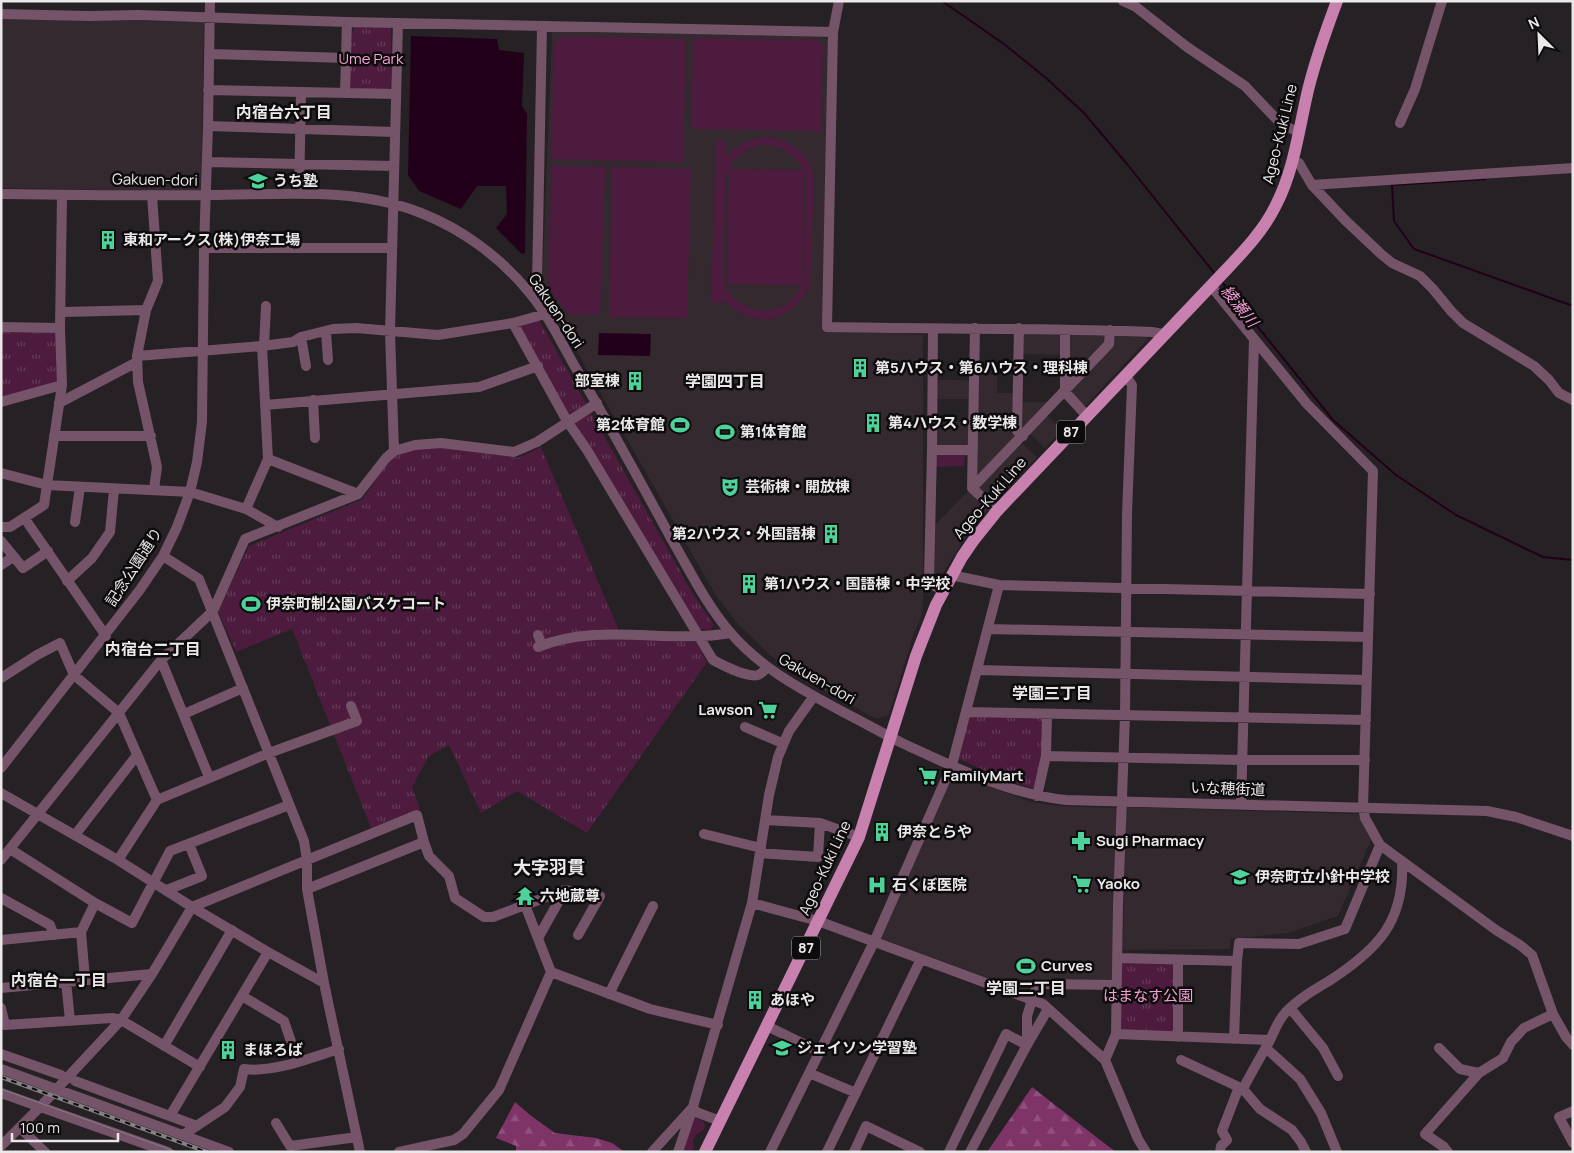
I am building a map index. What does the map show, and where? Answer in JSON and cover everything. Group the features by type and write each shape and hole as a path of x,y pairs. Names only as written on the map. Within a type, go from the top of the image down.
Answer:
{"main road":[{"name":"Ageo-Kuki Line","path":"705,1152 859,837 916,656 951,575 972,541 998,511 1163,334 1225,271 1252,241 1269,218 1282,192 1292,160 1318,54 1336,1"}],"street":[{"name":"記念公園通り","path":"1,768 106,636 163,556 177,527 190,492 197,462 202,422 210,1"},
{"path":"839,1 833,32 828,327 1019,328 1110,330 1163,334"},
{"path":"1400,123 1415,90 1442,1"},
{"path":"1125,2 1136,7 1210,64 1245,86 1282,126 1299,132"},
{"path":"1,14 210,17 347,22 833,32"},
{"path":"345,93 347,22"},
{"path":"394,452 390,332 398,23"},
{"path":"529,292 537,284 542,26"},
{"path":"209,54 346,58"},
{"path":"208,90 396,94"},
{"path":"299,194 301,93"},
{"path":"208,126 395,132"},
{"path":"1292,160 1298,163 1312,185 1345,220 1381,254 1392,263 1420,276 1463,323 1534,366 1559,393 1573,400"},
{"path":"206,162 394,166"},
{"path":"1312,185 1573,168"},
{"name":"Gakuen-dori","path":"1,194 299,194 353,196 392,203 421,213 460,232 497,259 529,292 545,314 597,403 696,583 730,633 767,668 891,738"},
{"path":"1,527 10,527 44,505 62,385 60,328 62,312 62,195"},
{"path":"152,195 158,281 146,310 137,359 138,382 157,467 154,489"},
{"path":"204,248 391,248"},
{"path":"1212,285 1307,404 1373,471 1363,807 1365,818 1380,845 1532,955 1553,1014 1566,1037 1573,1045"},
{"path":"246,509 268,459 263,346 266,306"},
{"path":"62,312 146,310"},
{"path":"59,403 137,359 202,350 293,342 333,329 356,328 438,335 513,323 545,314"},
{"path":"513,323 567,421 587,450 713,660 749,675 758,675 767,668"},
{"path":"1,327 60,328"},
{"path":"972,488 975,328"},
{"path":"1019,328 1018,431 1023,436"},
{"path":"933,329 929,579 931,583 943,591"},
{"path":"1065,330 1065,392 1087,416"},
{"path":"972,488 1109,344 1110,330"},
{"path":"326,332 328,360"},
{"path":"302,338 306,366"},
{"path":"1241,804 1254,339"},
{"path":"265,405 479,387 538,366"},
{"path":"1104,1060 1116,1034 1128,589 1127,514 1132,385 1125,376"},
{"path":"1,402 62,385"},
{"path":"313,400 315,438"},
{"path":"1,860 161,660 213,611 245,539 358,494 386,458 394,452 415,446 441,443 514,452 537,442 597,403"},
{"path":"54,436 151,436"},
{"path":"932,450 974,450"},
{"path":"268,459 358,494"},
{"path":"1,473 46,486 190,492 246,509 278,527"},
{"path":"75,522 80,487"},
{"path":"972,488 998,511"},
{"path":"67,581 92,558 110,532 114,489"},
{"path":"25,519 106,636"},
{"path":"1,541 23,568 48,551"},
{"path":"163,556 199,579 304,841 308,889 324,983 360,1152"},
{"path":"1,565 13,557"},
{"path":"951,575 999,585 1370,594"},
{"path":"770,1152 874,942 952,765 999,585"},
{"path":"988,629 1368,637"},
{"path":"538,635 540,646 562,639 610,633 699,637 730,633"},
{"path":"1,678 60,643 74,675 120,713 157,800"},
{"path":"161,660 210,777"},
{"path":"977,670 1366,680"},
{"path":"184,714 243,688"},
{"path":"678,1152 718,1025 752,903 773,775 782,744 797,718 814,696"},
{"path":"118,860 157,800 269,753 357,721 351,706"},
{"path":"966,712 1366,720"},
{"path":"1037,796 1046,756 1047,714"},
{"path":"745,727 782,744"},
{"name":"いな穂街道","path":"891,738 1002,786 1037,796 1066,800 1123,802 1487,811 1516,817 1573,836"},
{"path":"75,835 138,755"},
{"path":"1046,756 1243,760 1365,760"},
{"path":"1,793 118,860 268,952 324,983"},
{"path":"10,849 95,903 132,923 170,851 290,805"},
{"path":"1,1146 121,1020 152,974 192,907 417,815 429,856 449,876 455,898 484,917 493,917 565,890 600,896 578,935"},
{"path":"765,820 820,823 859,837"},
{"path":"704,834 760,851 818,857 820,823"},
{"path":"308,889 424,842"},
{"path":"166,890 202,876 189,844"},
{"path":"1234,1039 1239,943 1299,944 1345,929 1380,845"},
{"path":"1220,1152 1221,1146 1227,1140 1222,1131 1241,1088 1268,1044 1277,1022 1295,1003 1354,965 1374,946 1393,918 1402,888 1402,861"},
{"path":"538,938 565,890"},
{"path":"1,898 50,925 54,935"},
{"path":"85,979 81,932 95,903"},
{"path":"752,903 818,921 1043,1004 1104,1060 1138,1139 1146,1152"},
{"path":"399,1152 454,1140 463,1134 498,1090 551,972 525,905"},
{"path":"609,994 653,906"},
{"path":"164,1046 232,930"},
{"path":"1,940 81,932"},
{"path":"170,1116 268,952"},
{"path":"1118,958 1237,961"},
{"path":"827,1152 921,960"},
{"path":"1178,960 1178,1037"},
{"path":"551,972 650,1009 718,1025"},
{"path":"1,988 152,974"},
{"path":"66,981 70,1021"},
{"path":"1027,1045 1027,1016 1037,984 1116,985"},
{"path":"242,996 284,1021 298,1062"},
{"path":"1,1008 5,1025 112,1018 121,1020 200,1067"},
{"path":"1290,1008 1323,1048 1338,1076"},
{"path":"970,1152 1048,1009"},
{"path":"1448,1152 1425,1134 1479,1073 1503,1058 1511,1042 1524,1028 1553,1014"},
{"path":"768,1026 820,1052"},
{"path":"949,1152 1006,1034 1027,1045"},
{"path":"1116,1034 1234,1039 1268,1044 1300,1079 1321,1113 1337,1152"},
{"path":"1439,1048 1460,1069 1479,1073"},
{"path":"182,1135 225,1107 240,1087 244,1069 257,1071 298,1062 338,1049"},
{"path":"1,1054 61,1075"},
{"path":"1181,1060 1241,1088 1260,1109 1292,1130 1306,1152"},
{"path":"24,1078 30,1064"},
{"path":"1,1069 229,1152"},
{"path":"809,1073 856,1093"},
{"path":"75,1081 196,1126"},
{"path":"93,1103 100,1090"},
{"path":"1,1093 168,1152"},
{"path":"693,1107 696,1112 720,1121"},
{"path":"652,1152 693,1107"},
{"path":"1573,1111 1559,1117 1573,1143"},
{"path":"276,1123 290,1146 307,1148 357,1137"},
{"path":"854,1152 866,1126 920,1152"},
{"path":"20,1128 45,1152"},
{"path":"337,1141 339,1152"}],"shaded area":[{"path":"1,19 204,22 201,192 1,188"},
{"path":"552,30 825,37 829,41 823,330 923,335 924,585 922,615 914,633 889,715 877,719 807,682 772,657 738,624 715,594 542,290"},
{"path":"411,36 497,39 499,50 524,53 522,106 527,114 525,253 522,254 496,228 507,214 506,186 477,186 461,209 419,191 408,175"},
{"path":"1024,332 1060,333 1062,335 1062,355 1023,354"},
{"path":"599,333 651,334 650,356 598,355"},
{"path":"1071,333 1107,334 1106,343 1093,358 1068,357 1068,336"},
{"path":"1116,335 1147,335 1148,339 1086,405 1082,405 1070,391"},
{"path":"978,374 997,375 997,393 1016,393 1015,438 980,477 976,475"},
{"path":"936,380 972,380 971,399 935,399"},
{"path":"1022,402 1051,402 1026,428 1022,427"},
{"path":"1047,415 1062,430 1045,448 1029,433"},
{"path":"935,422 971,422 969,447 937,447 934,444"},
{"path":"1021,443 1037,457 995,502 991,502 978,487"},
{"path":"969,490 988,509 963,541 943,573 932,573 933,527"},
{"path":"954,774 1031,802 1058,806 1116,808 1118,810 1114,979 1112,982 1032,979 1027,992 880,938"},
{"name":"伊奈町立小針中学校","path":"1126,807 1358,814 1372,838 1338,916 1288,933 1230,939 1230,949 1123,950"}],"green space":[{"name":"Ume Park","path":"355,26 391,27 391,85 389,90 352,89 349,86 352,33"},
{"path":"562,36 686,39 683,162 551,159 554,44"},
{"path":"693,38 817,40 823,45 821,131 691,129"},
{"path":"766,137 783,141 797,149 808,161 814,178 810,285 793,308 782,315 758,319 746,316 734,309 723,298 722,304 711,302 716,141 725,140 725,158 743,143","holes":["760,145 767,145 780,148 791,154 796,158 803,170 729,169 731,164 746,151","729,169 727,284 801,285 789,302 780,308 763,311 744,306 729,292 724,281 723,265 725,179","804,174 806,180 802,284"]},
{"path":"552,166 605,167 600,315 568,314 548,288"},
{"path":"612,167 691,169 687,318 609,317"},
{"path":"539,320 587,405 569,417 519,326"},
{"path":"1,327 60,328 62,385 1,402"},
{"path":"590,411 693,594 714,625 710,630 698,629 574,421"},
{"path":"445,446 518,458 541,447 622,638 697,642 707,662 587,833 517,791 481,813 449,745 429,756 412,787 420,809 371,828 292,629 236,652 218,611 249,546 363,499 390,458 399,453 415,449"},
{"path":"968,453 969,456 965,456 964,466 935,467 935,454"},
{"path":"971,715 1042,717 1044,757 1036,787 1032,788 1005,780 959,759 957,755 967,717"},
{"name":"はまなす公園","path":"1121,962 1174,962 1175,1029 1172,1033 1121,1031 1119,1028"},
{"path":"1032,1087 1104,1143 1116,1152 987,1152"},
{"path":"515,1102 555,1133 596,1138 612,1143 625,1152 516,1152 516,1146 496,1138"},
{"path":"693,1116 704,1122 705,1127 693,1140 694,1148 692,1152 681,1152"}],"waterway":[{"name":"綾瀬川","path":"942,1 1004,44 1046,78 1084,113 1215,274"},
{"path":"1486,179 1392,185 1394,221 1414,249 1573,306"},
{"name":"綾瀬川","path":"1221,281 1333,420 1396,475 1456,515 1543,557 1573,560"}],"tram line":[{"path":"1,1089 177,1152"}],"railway":[{"path":"1,1077 207,1152"}],"place":[{"name":"うち塾","path":"258,181"},
{"name":"東和アークス(株)伊奈工場","path":"108,240"},
{"name":"第5ハウス・第6ハウス・理科棟","path":"860,368"},
{"name":"部室棟","path":"635,381"},
{"name":"第4ハウス・数学棟","path":"873,423"},
{"name":"第2体育館","path":"680,425"},
{"name":"第1体育館","path":"725,432"},
{"name":"芸術棟・開放棟","path":"730,487"},
{"name":"第2ハウス・外国語棟","path":"831,534"},
{"name":"第1ハウス・国語棟・中学校","path":"749,584"},
{"name":"伊奈町制公園バスケコート","path":"251,604"},
{"name":"Lawson","path":"768,710"},
{"name":"FamilyMart","path":"928,776"},
{"name":"伊奈とらや","path":"882,832"},
{"name":"Sugi Pharmacy","path":"1081,841"},
{"name":"伊奈町立小針中学校","path":"1240,877"},
{"name":"Yaoko","path":"1082,884"},
{"name":"石くぼ医院","path":"877,885"},
{"name":"六地蔵尊","path":"525,896"},
{"name":"Curves","path":"1026,966"},
{"name":"あほや","path":"755,1000"},
{"name":"ジェイソン学習塾","path":"782,1048"},
{"name":"まほろば","path":"228,1050"}],"district":[{"name":"内宿台六丁目","path":"284,112"},
{"name":"学園四丁目","path":"725,381"},
{"name":"内宿台二丁目","path":"153,649"},
{"name":"学園三丁目","path":"1052,693"},
{"name":"大字羽貫","path":"549,868"},
{"name":"内宿台一丁目","path":"59,980"},
{"name":"学園二丁目","path":"1026,988"}]}
